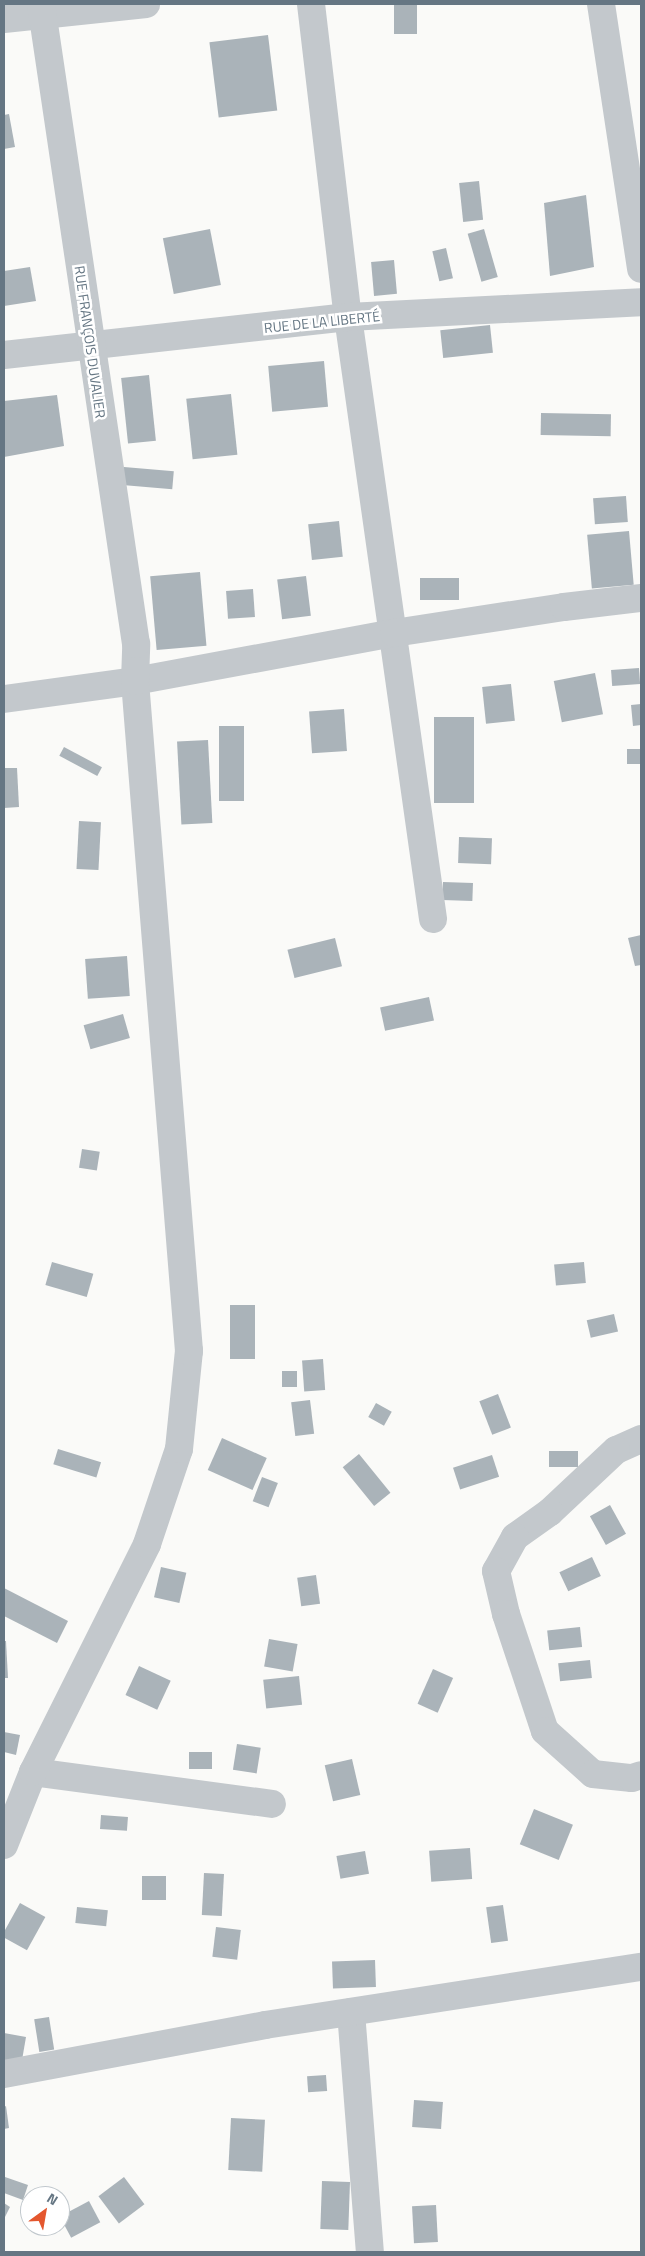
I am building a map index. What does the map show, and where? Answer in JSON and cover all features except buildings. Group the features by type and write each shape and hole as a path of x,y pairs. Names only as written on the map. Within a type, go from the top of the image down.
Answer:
{"street":[{"path":"4,19 42,10 146,4"},
{"path":"311,4 348,317 433,919"},
{"path":"600,4 641,269"},
{"name":"RUE FRANÇOIS DUVALIER","path":"4,1845 33,1772 146,1544 179,1449 189,1351 135,681 136,644 90,347 42,10"},
{"name":"RUE DE LA LIBERTÉ","path":"4,355 348,317 641,302"},
{"path":"4,699 135,681 394,633 564,607 641,598"},
{"path":"641,1439 616,1450 550,1512 515,1537 496,1571 506,1614 545,1731 593,1774 632,1778 641,1775"},
{"path":"33,1772 272,1804"},
{"path":"4,2074 264,2025 641,1967"},
{"path":"352,2012 370,2252"}]}
